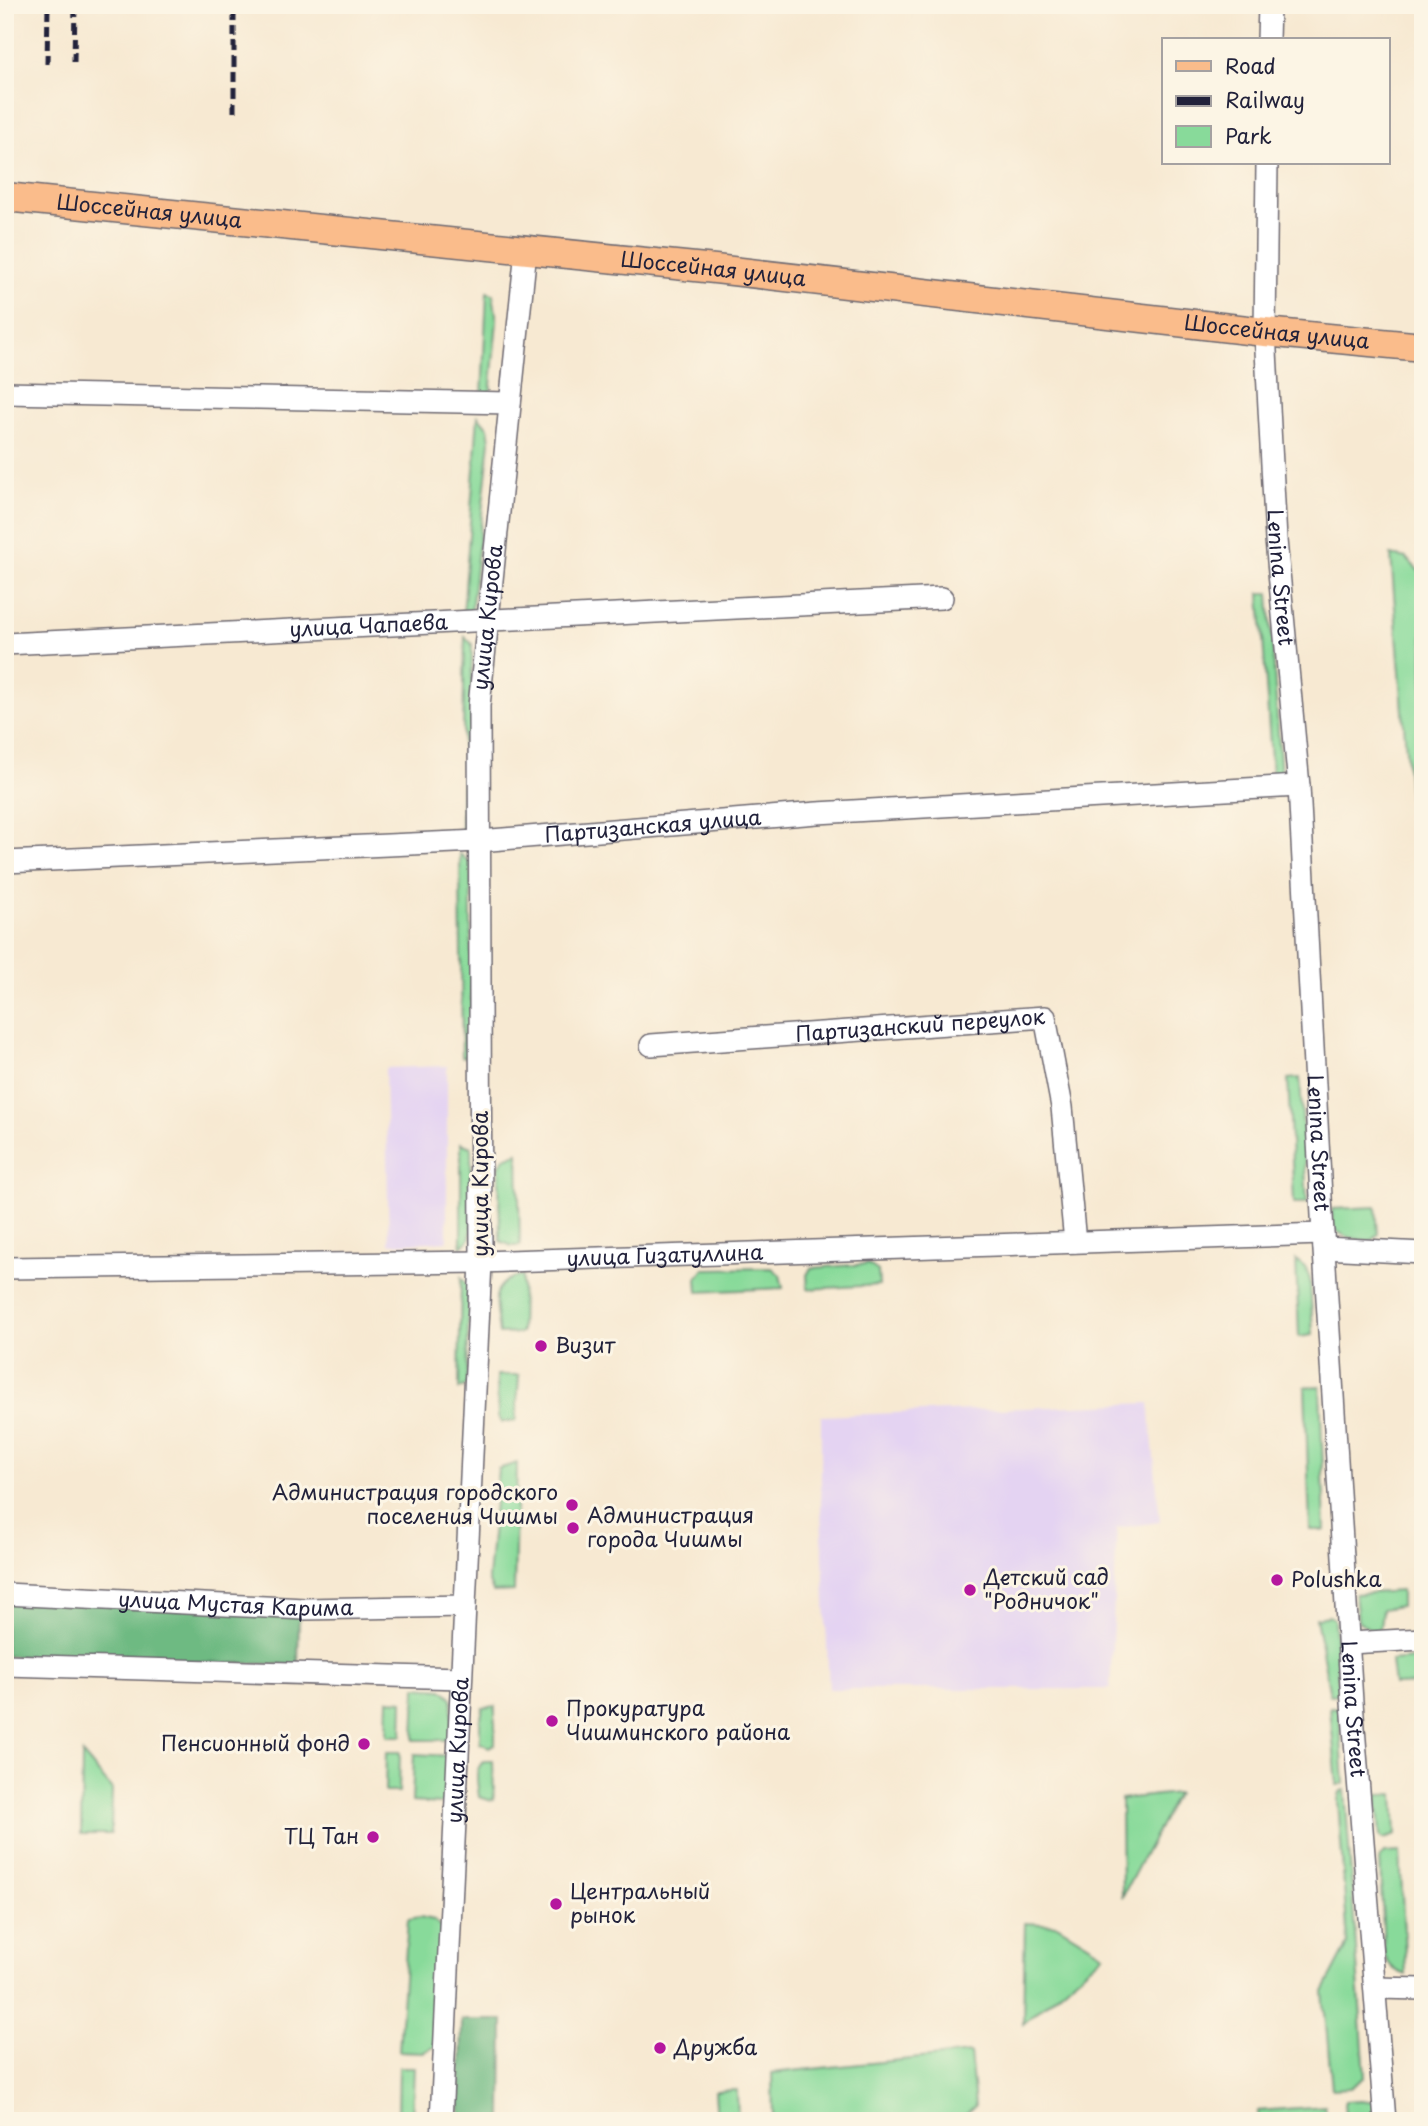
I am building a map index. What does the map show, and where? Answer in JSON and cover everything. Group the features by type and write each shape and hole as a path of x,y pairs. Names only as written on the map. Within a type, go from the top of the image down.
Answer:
{"main road":[{"name":"Шоссейная улица","path":"5,197 715,269 1265,332 1423,347"}],"street":[{"path":"1268,38 1269,5"},
{"name":"Lenina Street","path":"1267,164 1265,332 1276,540 1299,786 1349,1643 1385,2121"},
{"name":"улица Кирова","path":"441,2121 481,1262 479,706 526,250"},
{"path":"5,393 510,403"},
{"name":"улица Чапаева","path":"5,645 942,598"},
{"name":"Партизанская улица","path":"5,862 480,841 817,813 1299,786"},
{"name":"Партизанский переулок","path":"651,1045 1045,1017 1062,1107 1075,1242"},
{"name":"улица Гизатуллина","path":"5,1268 481,1262 1075,1242 1324,1241 1423,1253"},
{"name":"улица Мустая Карима","path":"5,1594 304,1609 465,1606"},
{"path":"1349,1643 1423,1639"},
{"path":"5,1665 461,1678"},
{"path":"1376,1988 1423,1989"}],"shaded area":[{"path":"447,1066 447,1241 389,1244 385,1068"},
{"name":"Детский сад \"Родничок\"","path":"1149,1403 1160,1522 1117,1528 1110,1689 829,1689 821,1512 821,1416"}],"green space":[{"path":"487,292 493,294 497,320 490,396 482,396"},
{"path":"478,416 488,428 490,441 471,613 463,615"},
{"path":"1391,555 1406,558 1423,575 1423,842 1413,842"},
{"path":"1260,593 1269,593 1281,776 1272,776"},
{"path":"465,637 472,644 470,823 466,831 461,829"},
{"path":"460,854 471,863 471,1056 462,1057"},
{"path":"1300,1078 1307,1203 1294,1203 1288,1079"},
{"path":"461,1143 471,1147 472,1230 469,1240 461,1247"},
{"path":"518,1153 520,1246 512,1246 500,1241 499,1167 504,1158"},
{"path":"1376,1207 1378,1234 1372,1240 1345,1236 1334,1227 1332,1209"},
{"path":"1296,1260 1306,1268 1310,1280 1313,1335 1299,1337"},
{"path":"868,1264 878,1271 879,1285 808,1289 807,1275 811,1268"},
{"path":"772,1268 780,1275 783,1288 698,1292 697,1278 704,1269"},
{"path":"522,1276 521,1333 499,1334 496,1297 499,1289 503,1283"},
{"path":"461,1277 469,1287 467,1385 459,1389"},
{"path":"497,1375 519,1375 516,1421 501,1422 498,1416"},
{"path":"1320,1386 1325,1530 1310,1530 1305,1387"},
{"path":"517,1463 514,1591 493,1592 488,1579 498,1469"},
{"path":"1401,1591 1401,1606 1382,1609 1380,1629 1373,1631 1358,1621 1355,1594"},
{"path":"5,1598 299,1611 298,1665 5,1656"},
{"path":"1329,1616 1334,1619 1339,1694 1330,1695 1316,1618"},
{"path":"1423,1658 1423,1684 1394,1685 1391,1661"},
{"path":"416,1687 442,1689 452,1698 452,1740 414,1740"},
{"path":"388,1700 403,1701 402,1736 387,1736"},
{"path":"495,1706 495,1744 489,1747 480,1743 480,1722 483,1708"},
{"path":"1330,1707 1339,1708 1344,1784 1337,1785"},
{"path":"386,1752 400,1752 399,1792 385,1792"},
{"path":"82,1754 112,1789 111,1834 81,1834"},
{"path":"414,1754 451,1756 446,1801 440,1804 412,1802"},
{"path":"484,1761 493,1761 494,1799 489,1800 479,1797 477,1782 478,1769"},
{"path":"1345,1790 1365,2077 1350,2088 1332,2089 1323,1992 1348,1944 1338,1800 1340,1793"},
{"path":"1177,1793 1122,1897 1121,1799"},
{"path":"1394,1794 1396,1835 1384,1839 1380,1837 1377,1795"},
{"path":"1400,1852 1406,1975 1392,1967 1384,1953 1380,1858 1384,1853"},
{"path":"420,1917 434,1920 441,1927 436,2046 424,2052 399,2051 408,1919"},
{"path":"1025,1923 1057,1925 1104,1954 1023,2024"},
{"path":"462,2020 503,2020 502,2121 460,2121"},
{"path":"970,2053 975,2106 958,2121 773,2121 772,2073"},
{"path":"399,2067 414,2067 412,2121 398,2121"},
{"path":"737,2090 738,2121 717,2121 715,2091"},
{"path":"1345,2101 1375,2102 1377,2121 1346,2121"},
{"path":"1325,2106 1326,2121 1258,2121 1258,2111"}],"railway":[{"path":"47,64 48,5"},
{"path":"74,62 75,5"},
{"path":"234,5 234,112"}],"place":[{"name":"Визит","path":"541,1346"},
{"name":"Администрация городского поселения Чишмы","path":"572,1505"},
{"name":"Администрация города Чишмы","path":"573,1528"},
{"name":"Polushka","path":"1277,1580"},
{"name":"Детский сад \"Родничок\"","path":"970,1590"},
{"name":"Прокуратура Чишминского района","path":"552,1721"},
{"name":"Пенсионный фонд","path":"364,1744"},
{"name":"ТЦ Тан","path":"373,1837"},
{"name":"Центральный рынок","path":"556,1904"},
{"name":"Дружба","path":"660,2048"}]}
